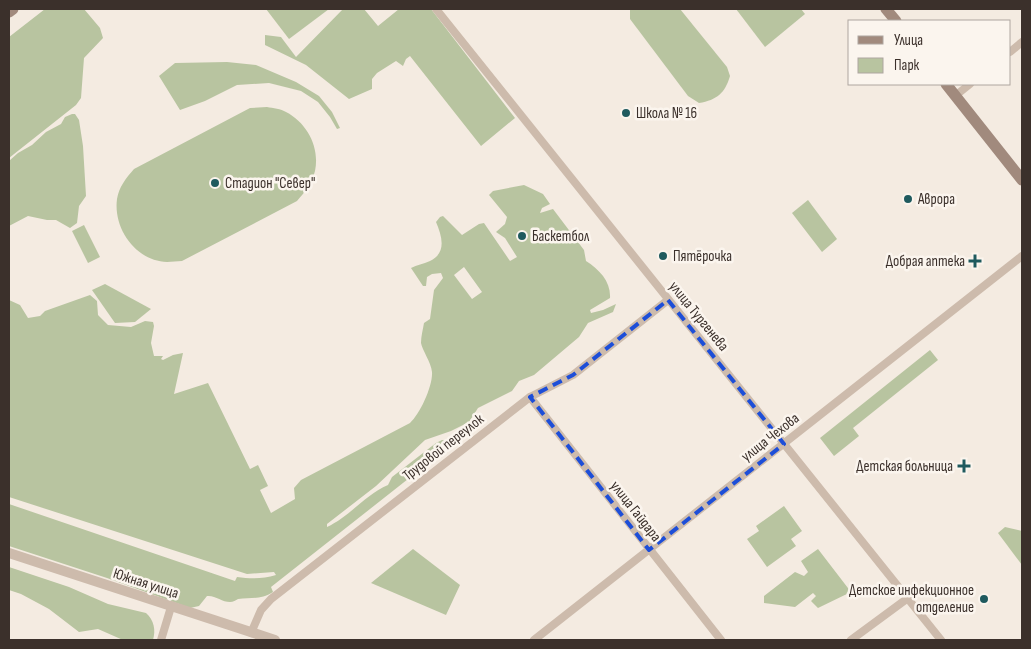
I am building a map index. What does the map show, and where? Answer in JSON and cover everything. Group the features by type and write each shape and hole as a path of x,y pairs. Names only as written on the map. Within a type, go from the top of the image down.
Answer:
{"main road":[{"path":"9,12 13,9"},
{"path":"886,9 895,20"},
{"path":"947,85 1022,180"}],"street":[{"name":"улица Тургенева","path":"436,9 941,640"},
{"path":"1011,51 1022,42"},
{"path":"955,96 969,85"},
{"name":"улица Чехова","path":"534,640 1022,256"},
{"name":"Трудовой переулок","path":"251,632 261,610 270,599 530,397 573,375 668,300"},
{"name":"улица Гайдара","path":"530,397 721,640"},
{"name":"Южная улица","path":"9,553 275,640"},
{"path":"851,640 908,598"},
{"path":"161,640 171,607"}],"highlighted area":[{"path":"668,300 784,444 649,550 530,397 573,375"}],"green space":[{"path":"45,9 84,9 100,28 103,38 84,58 81,98 76,105 9,158 9,37"},
{"path":"266,9 329,9 289,39"},
{"path":"343,9 364,9 378,26 399,9 431,9 515,118 481,146 410,56 406,59 403,66 396,61 377,73 372,79 372,89 349,99 306,65 265,45 265,35 281,37 296,57"},
{"path":"630,9 680,9 727,67 730,76 723,91 711,100 699,103 688,96 630,19"},
{"path":"736,9 801,9 805,14 765,47"},
{"path":"227,62 256,65 296,82 319,96 332,112 340,128 337,129 318,102 301,91 269,83 237,85 205,101 180,110 159,76 175,63"},
{"path":"267,107 282,110 300,122 314,145 316,153 315,171 308,187 297,201 182,261 167,262 156,260 137,250 123,232 117,210 119,191 134,169 250,108"},
{"path":"75,114 79,120 83,146 86,196 79,206 77,223 70,228 56,220 28,216 9,226 9,161 32,145 46,132 61,124 65,117"},
{"path":"524,185 543,194 550,204 542,208 540,213 553,209 584,250 586,261 600,272 607,282 610,298 590,310 591,313 616,304 613,312 588,323 579,337 534,375 519,381 512,391 478,408 469,422 451,431 425,440 376,486 327,524 327,527 343,518 372,494 388,485 392,477 436,443 442,440 455,442 271,587 273,592 269,595 238,599 230,602 207,596 199,606 190,608 9,546 9,504 235,581 237,577 257,578 276,575 274,572 247,574 9,497 9,300 20,305 28,318 40,316 45,311 90,295 97,301 98,315 108,325 131,327 145,321 153,322 151,343 154,356 163,356 161,359 163,360 183,353 174,394 208,383 250,469 258,465 268,486 260,490 271,513 295,499 294,488 301,480 410,423 414,419 425,399 432,378 431,368 421,343 424,323 430,319 434,290 443,278 441,273 432,274 427,277 426,286 423,286 411,268 430,261 439,254 442,244 436,222 443,216 462,235 479,224 484,223 510,261 517,257 505,238 496,232 505,224 507,217 489,195 493,191","holes":["464,267 482,292 472,299 454,275"]},
{"path":"808,200 837,239 822,252 792,213"},
{"path":"84,225 100,257 88,263 72,231"},
{"path":"105,284 151,309 135,322 115,323 92,290"},
{"path":"930,350 938,360 853,428 859,436 834,456 820,438"},
{"path":"784,506 802,531 791,539 796,546 767,567 747,539 759,531 756,526"},
{"path":"1005,527 1022,531 1022,565 998,533"},
{"path":"413,549 460,585 446,615 371,583"},
{"path":"818,549 851,592 818,608 811,601 816,596 813,593 795,607 764,603 764,596 795,572 804,576 808,572 801,561"},
{"path":"9,567 69,587 108,604 146,613 154,625 153,640 123,640 98,629 79,632 49,609 21,594 9,590"}],"place":[{"name":"Школа № 16","path":"626,113"},
{"name":"Стадион \"Север\"","path":"215,183"},
{"name":"Аврора","path":"908,199"},
{"name":"Баскетбол","path":"522,236"},
{"name":"Пятёрочка","path":"663,256"},
{"name":"Добрая аптека","path":"975,261"},
{"name":"Детская больница","path":"964,466"},
{"name":"Детское инфекционное отделение","path":"984,599"}]}
